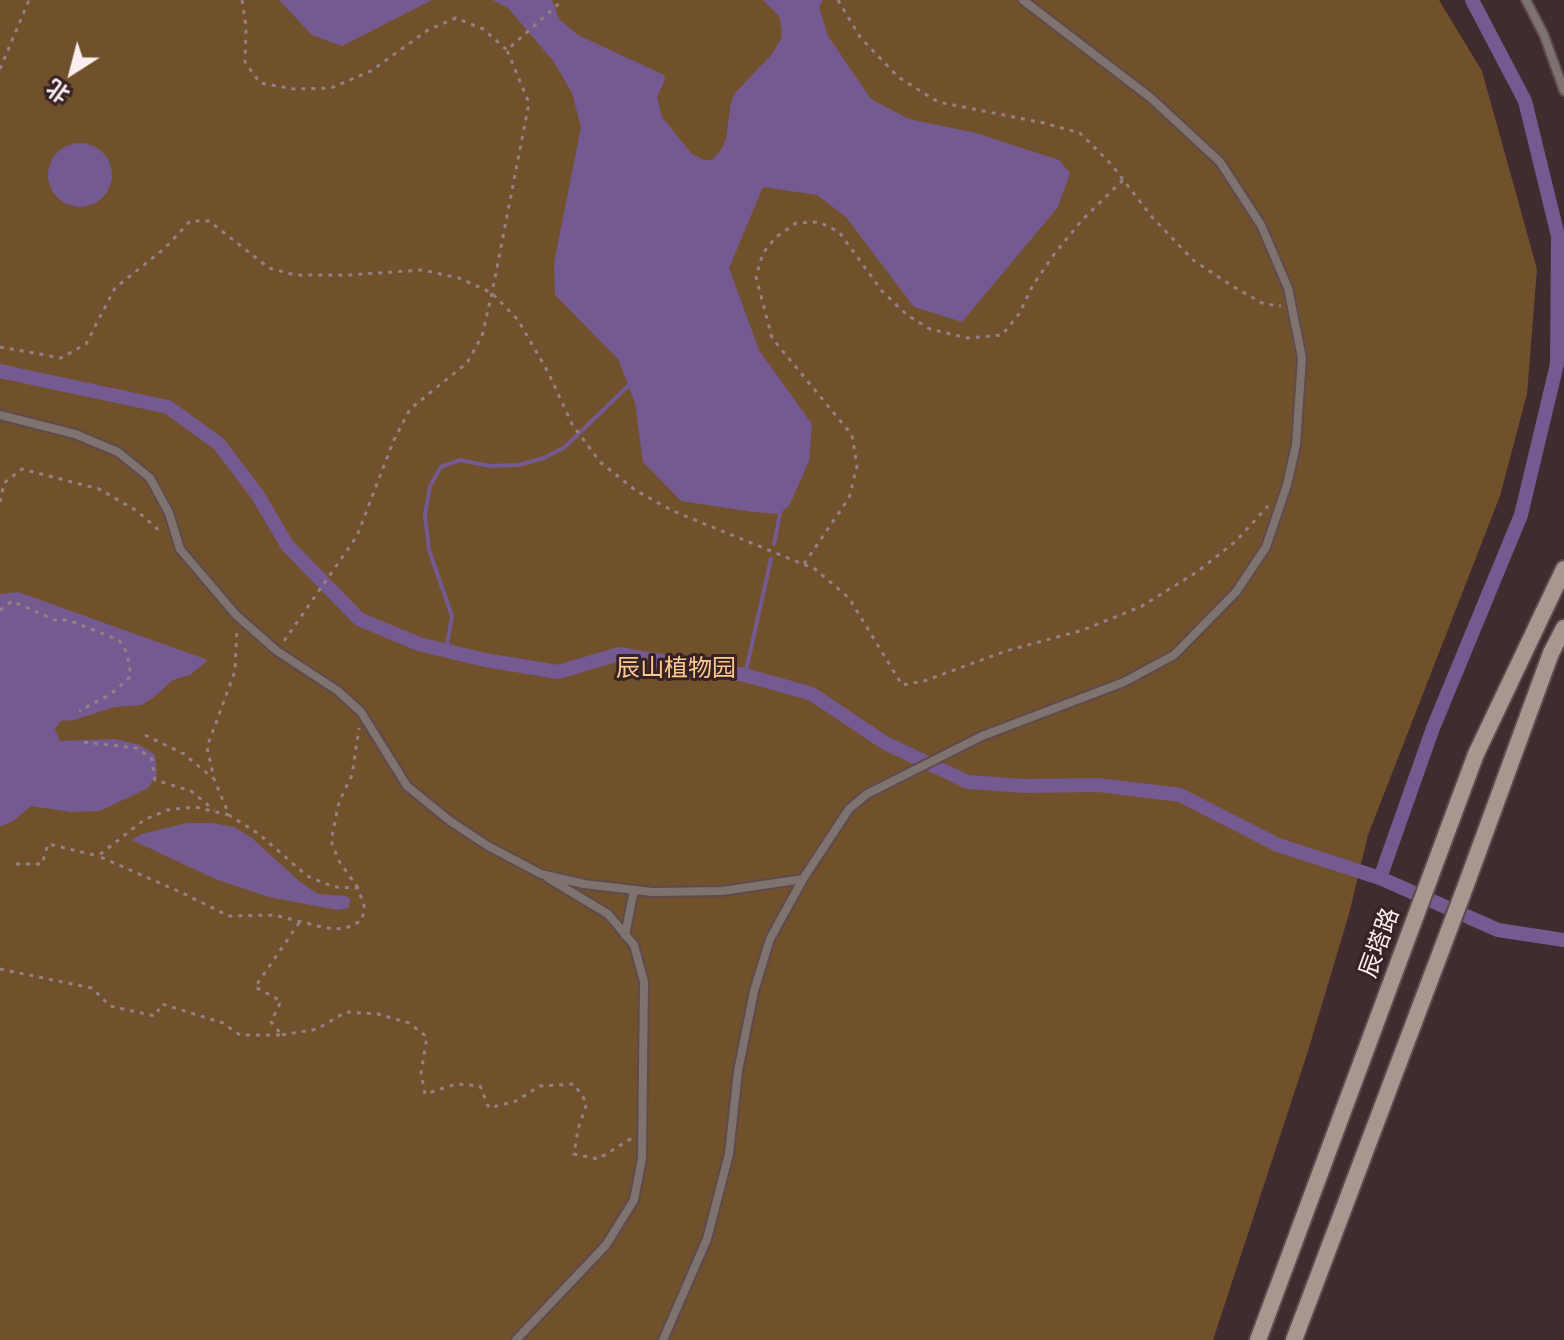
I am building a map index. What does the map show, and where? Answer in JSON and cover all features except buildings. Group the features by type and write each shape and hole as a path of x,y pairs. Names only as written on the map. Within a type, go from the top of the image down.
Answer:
{"main road":[{"name":"辰塔路","path":"1258,1340 1476,754 1564,569"},
{"path":"1294,1340 1551,653 1564,628"}],"lane":[{"path":"663,1340 707,1239 729,1154 738,1071 754,991 770,939 803,879 849,809 867,794 982,736 1124,682 1174,655 1236,592 1266,547 1287,485 1296,445 1302,358 1288,288 1261,225 1220,162 1151,98 1023,0"},
{"path":"1526,0 1544,35 1564,91"},
{"path":"0,415 75,434 118,452 150,478 169,513 180,549 236,615 277,651 338,691 361,712 407,786 450,821 488,846 608,914 634,945 644,982 642,1158 634,1200 606,1245 516,1340"},
{"path":"541,874 584,884 634,890 722,891 803,879"},
{"path":"625,935 634,890"}],"path":[{"path":"0,69 29,0"},
{"path":"242,0 246,26 245,62 260,83 294,89 331,88 371,71 428,30 456,18 483,29 507,50 529,103 482,336 467,363 410,409 383,467 357,536 277,651"},
{"path":"507,50 563,0"},
{"path":"838,0 860,37 898,77 938,102 1080,133 1193,260 1264,304 1292,309"},
{"path":"804,564 849,498 857,466 852,435 772,338 756,277 763,253 769,245 796,223 819,222 839,232 882,291 907,315 930,329 967,338 1002,335 1019,314 1033,285 1055,253 1083,219 1123,180"},
{"path":"0,347 61,358 86,344 115,288 165,248 190,221 209,221 269,268 295,275 422,270 459,278 492,293 518,320 575,428 600,462 635,490 673,511 815,569 849,598 902,685 1083,630 1142,606 1197,572 1236,541 1287,485"},
{"path":"0,502 4,483 22,469 99,489 137,511 180,549"},
{"path":"0,610 12,601 57,621 68,620 119,640 127,653 131,676 111,694 79,711"},
{"path":"229,815 214,779 207,747 235,671 236,615"},
{"path":"16,864 42,864 48,844 98,856 229,916 248,918 274,915 326,928 344,929 361,921 365,909 358,888 339,861 331,841 339,802 352,775 361,712"},
{"path":"145,735 184,754 214,779"},
{"path":"84,742 137,748 152,759 155,780 191,791 215,811"},
{"path":"98,856 144,820 167,810 195,807 229,815 259,834 307,876 334,887 358,888"},
{"path":"282,1035 271,1022 281,1001 255,987 302,920"},
{"path":"0,969 92,988 110,1006 155,1016 162,1004 223,1023 240,1035 282,1035 317,1029 346,1012 378,1014 409,1023 427,1037 421,1073 425,1094 456,1084 480,1086 489,1108 516,1101 540,1086 574,1084 587,1103 574,1154 598,1159 642,1131"}],"green space":[{"name":"辰山植物园","path":"0,0 1439,0 1482,71 1537,269 1527,394 1500,496 1368,835 1349,914 1308,1051 1213,1340 0,1340"}],"shaded area":[{"path":"279,0 432,0 342,46 312,35"},
{"path":"493,0 552,0 559,19 578,35 664,75 665,80 657,97 662,117 692,154 712,160 726,139 735,93 772,54 781,39 779,16 763,0 823,0 819,7 828,36 871,99 909,119 976,133 1059,160 1070,173 1058,207 962,322 914,307 846,217 817,195 763,187 729,268 759,350 812,424 809,461 790,504 780,514 681,501 643,462 635,403 618,359 555,295 554,263 581,127 572,93 554,62 508,8"},
{"path":"74,143 86,143 103,152 110,163 110,187 103,198 86,207 74,207 62,202 53,193 48,181 48,169 53,157 62,148"},
{"path":"18,592 208,660 190,675 173,680 142,705 115,707 61,721 55,729 60,741 115,739 140,745 155,755 157,774 148,788 100,811 71,812 31,806 0,827 0,594"},
{"path":"187,823 234,827 252,838 318,894 346,896 351,900 348,908 337,910 269,897 215,879 132,840 142,834"}],"waterway":[{"path":"1380,878 1433,728 1521,515 1557,364 1558,236 1525,101 1472,0"},
{"path":"0,371 168,407 219,444 257,494 287,545 359,619 419,644 485,660 558,672 619,654 745,675 812,694 885,743 968,782 1024,786 1099,785 1180,795 1278,845 1380,878 1498,930 1564,940"},
{"path":"446,651 452,616 429,550 425,515 430,486 441,467 460,460 490,466 518,465 544,458 565,447 629,385"},
{"path":"774,544 780,514"},
{"path":"745,675 771,559"}]}
